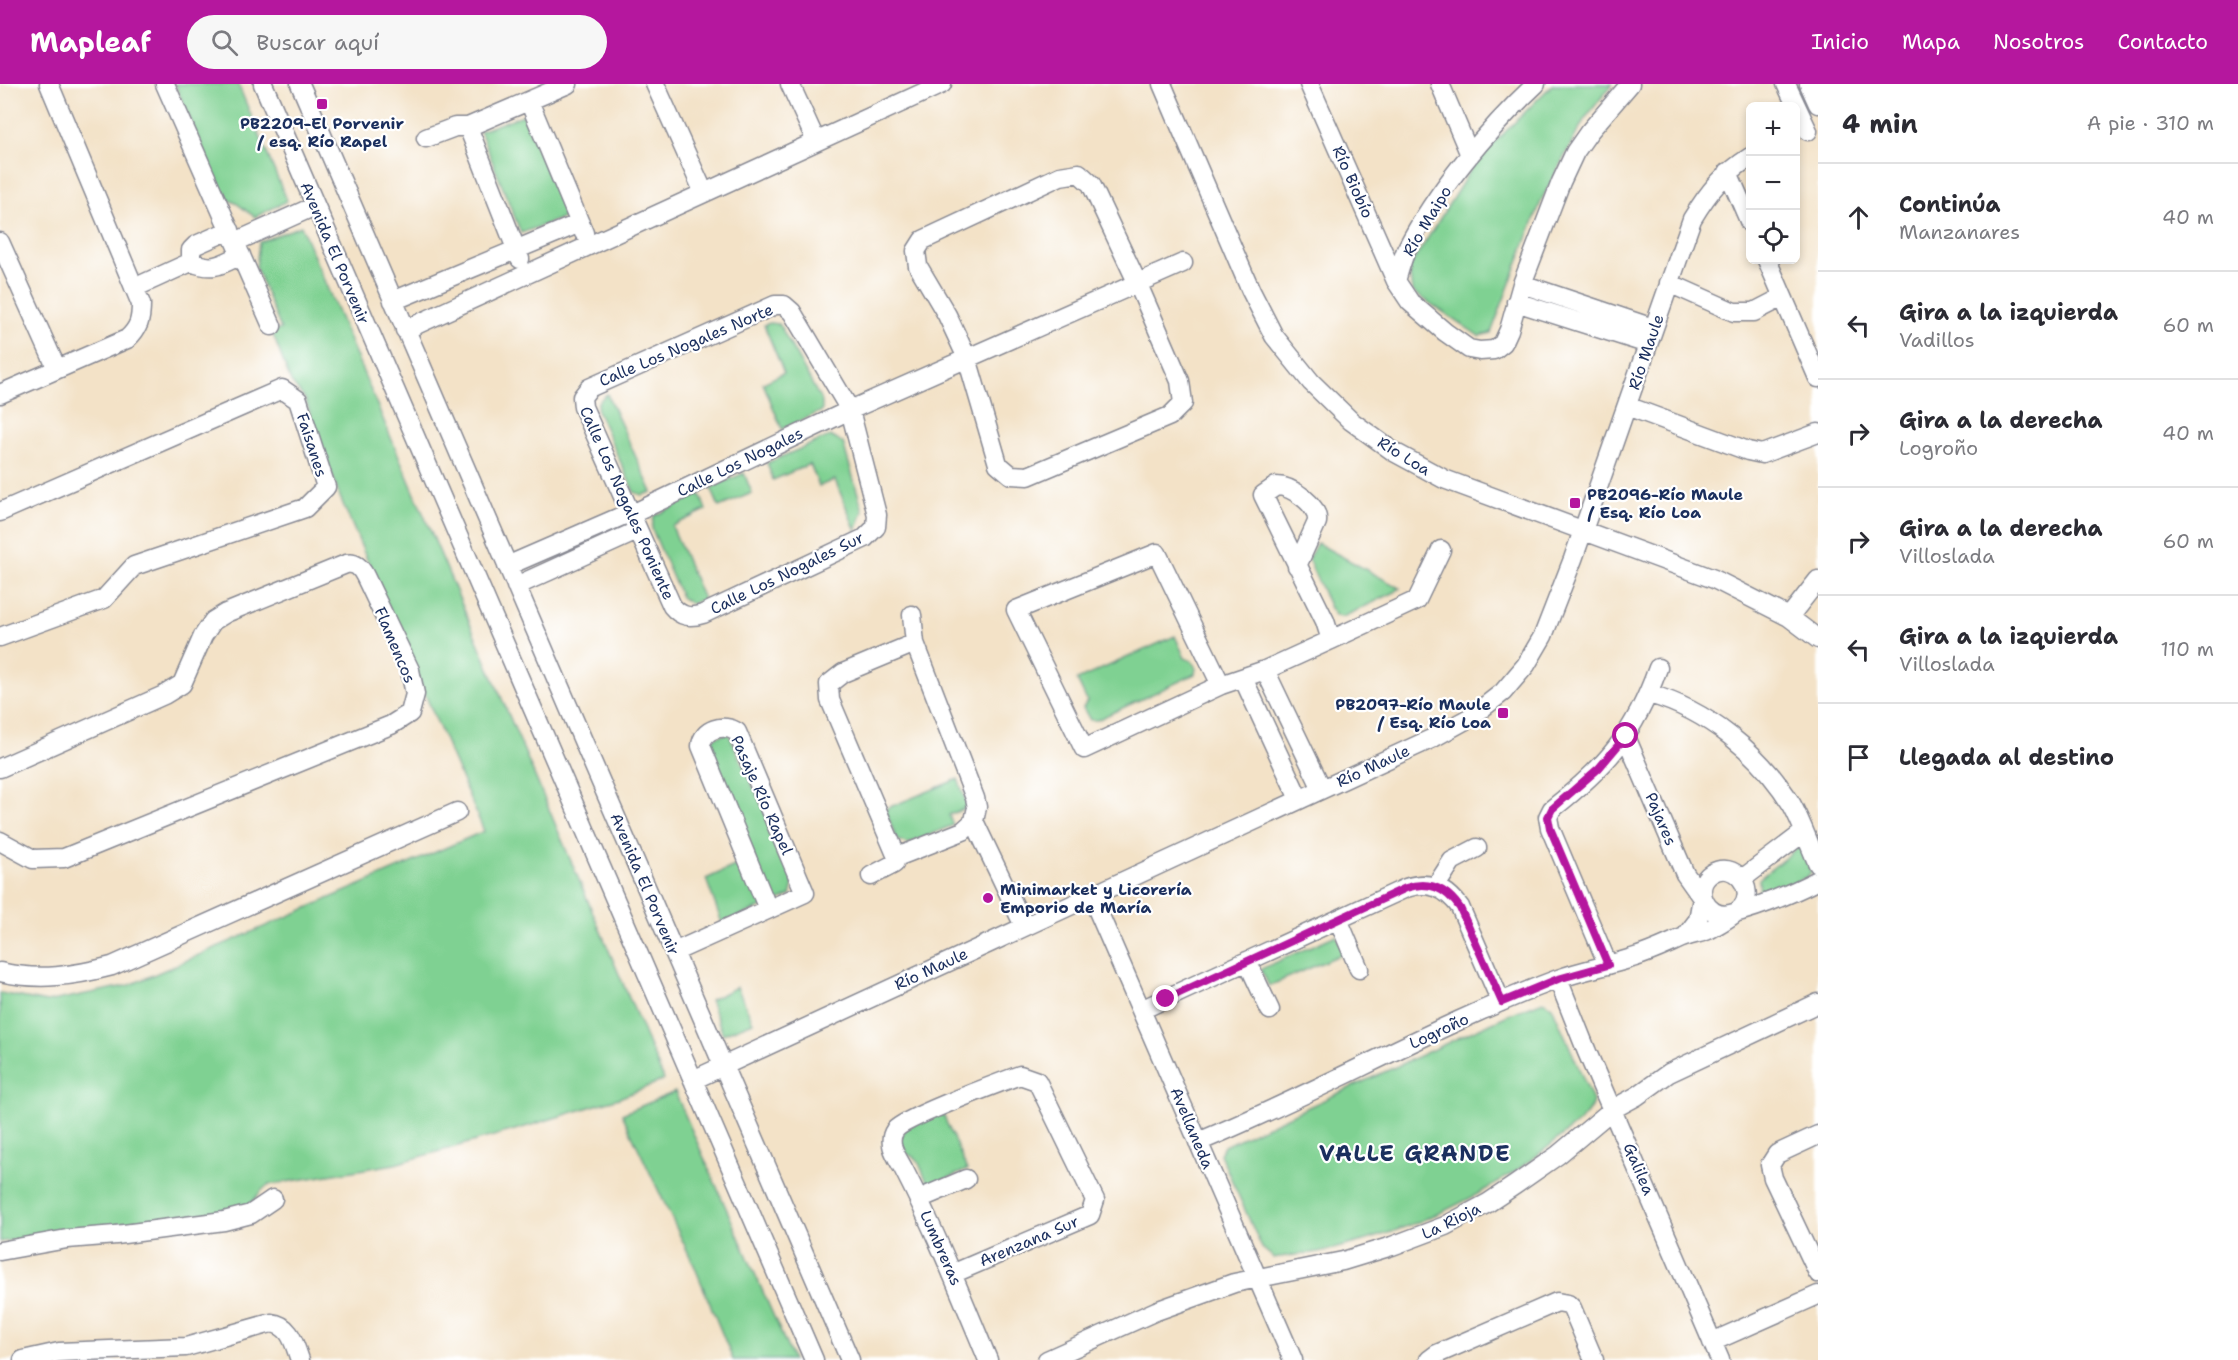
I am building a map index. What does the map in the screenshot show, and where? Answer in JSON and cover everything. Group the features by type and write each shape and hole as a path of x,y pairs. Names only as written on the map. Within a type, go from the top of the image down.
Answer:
{"street":[{"path":"0,394 127,339 137,330 141,318 141,304 49,84"},
{"path":"165,84 272,326"},
{"name":"Avenida El Porvenir","path":"263,84 814,1360"},
{"name":"Avenida El Porvenir","path":"300,84 850,1360"},
{"path":"426,138 455,127 468,127 568,84"},
{"path":"655,84 705,193"},
{"path":"790,84 816,141"},
{"name":"Río Loa","path":"1162,84 1251,291 1274,336 1311,382 1351,421 1394,452 1444,480 1714,579 1790,617 1818,639"},
{"name":"Río Biobío","path":"1309,84 1396,281"},
{"path":"1440,84 1470,156"},
{"name":"Río Maipo","path":"1396,281 1406,251 1441,194 1506,112 1536,84"},
{"path":"1396,281 1410,302 1469,349 1494,350 1503,343 1522,284 1561,182 1575,152 1630,84"},
{"path":"1786,84 1807,131"},
{"path":"1809,84 1818,104"},
{"path":"405,330 936,85"},
{"path":"530,101 589,246"},
{"path":"468,127 526,275"},
{"name":"Río Maule","path":"693,1080 723,1064 1454,728 1503,692 1526,665 1543,636 1584,530 1692,219 1708,192 1728,172 1746,160"},
{"path":"1728,172 1746,214"},
{"path":"1079,173 1091,184 1137,282 1180,381 1183,403 1170,416 1028,476 1011,475 998,464 967,358 947,315 918,267 916,251 923,240 1060,176 1079,173"},
{"path":"191,262 191,250 196,245 235,242 315,206"},
{"path":"393,301 580,223"},
{"path":"0,242 57,369"},
{"path":"134,288 191,262 205,268 214,267 235,242"},
{"name":"Calle Los Nogales","path":"516,586 632,519 850,410 1183,263"},
{"path":"1769,264 1818,378"},
{"path":"1670,283 1734,312 1754,312 1783,297"},
{"path":"1522,284 1650,336"},
{"path":"1516,302 1650,336"},
{"name":"Calle Los Nogales Norte","path":"589,388 775,305 784,305 792,312 850,410"},
{"name":"Calle Los Nogales Poniente","path":"589,388 582,397 583,407 672,606 684,616"},
{"name":"Faisanes","path":"0,512 282,389 298,400 326,487 305,508 134,566 104,599 0,637"},
{"path":"1627,406 1762,454 1818,433"},
{"path":"409,422 440,409"},
{"name":"Calle Los Nogales Sur","path":"684,616 703,614 865,538 876,527 877,514 850,410"},
{"name":"Calle Los Nogales","path":"507,566 632,519"},
{"path":"1221,685 1157,553 1016,610 1084,749 1221,685 1265,670 1417,600 1441,550"},
{"name":"Flamencos","path":"0,768 165,695 182,684 203,636 213,621 346,564 352,563 360,568 365,576 410,670 415,694 410,713 391,725 64,858 33,859 0,841"},
{"path":"1297,566 1325,621 1331,640"},
{"path":"1790,617 1818,580"},
{"path":"871,876 894,864 897,857 963,831 974,821 977,807 915,643 912,615"},
{"path":"897,857 828,691 830,684 843,673 915,643"},
{"path":"1608,965 1550,828 1548,817 1552,809 1599,768 1626,736 1649,694 1658,668"},
{"path":"1265,670 1322,789"},
{"path":"1243,678 1299,799"},
{"path":"1649,694 1666,698 1702,716 1743,746 1792,806 1818,864"},
{"name":"Pasaje Río Rapel","path":"722,727 730,727 737,732 805,893 768,909 701,746 701,739 706,733 722,727"},
{"name":"Pajares","path":"1626,736 1685,874 1702,898"},
{"path":"0,972 48,978 80,974 112,966 457,812"},
{"path":"974,821 1024,926"},
{"path":"1742,879 1804,832"},
{"path":"1436,886 1452,861 1477,848"},
{"path":"1685,937 1698,920 1704,884 1712,873 1725,870 1742,879 1747,890 1746,898 1736,912"},
{"name":"Logroño","path":"1702,898 1711,910 1719,915 1727,915 1766,904 1818,880"},
{"path":"1141,1010 1406,888 1422,884 1436,886 1451,896 1460,908 1502,1002"},
{"name":"Avellaneda","path":"1091,895 1293,1360"},
{"path":"674,952 768,909"},
{"name":"Logroño","path":"1198,1142 1502,1002 1558,979 1654,951 1685,937 1709,930 1736,912"},
{"path":"1338,919 1359,969"},
{"path":"1247,961 1270,1010"},
{"name":"Galilea","path":"1558,979 1587,1052 1720,1360"},
{"name":"La Rioja","path":"1047,1360 1156,1311 1234,1283 1343,1261 1445,1226 1488,1203 1515,1185 1558,1155 1613,1109 1637,1096 1670,1073 1818,1003"},
{"name":"Lumbreras","path":"988,1360 919,1199 892,1147 892,1137 896,1129 915,1118 1020,1074 1037,1081 1095,1200"},
{"path":"1818,1135 1777,1154 1770,1165 1773,1178 1818,1273"},
{"path":"919,1199 966,1179"},
{"path":"0,1251 67,1239 224,1221 251,1214 273,1199"},
{"name":"Arenzana Sur","path":"952,1274 1090,1215 1095,1200"},
{"path":"1712,1342 1818,1295"},
{"path":"1429,1360 1437,1354 1557,1302 1568,1304 1572,1308 1594,1360"},
{"path":"23,1360 59,1352 186,1347 271,1323 284,1326 289,1332 300,1360"}],"green space":[{"path":"175,84 238,84 287,201 255,217 236,203 224,198"},
{"path":"1553,84 1612,84 1584,120 1542,199 1491,333 1479,336 1412,291 1409,268 1476,161"},
{"path":"523,115 566,217 521,233 480,131"},
{"path":"301,226 664,1080 619,1098 395,1164 268,1185 246,1208 0,1242 0,993 47,1002 130,985 484,831 340,497 305,399 291,382 272,332 281,329 256,268 259,242"},
{"path":"779,324 822,402 822,411 782,429 763,383 784,373 764,325"},
{"path":"607,394 652,492 642,495 634,492 597,410 598,402"},
{"path":"830,436 843,443 863,511 856,531 835,480 819,486 810,464 773,480 767,463"},
{"path":"744,473 752,493 719,507 711,488"},
{"path":"700,494 706,510 672,526 703,599 691,604 681,597 652,529 654,516"},
{"path":"1317,543 1400,588 1343,617 1336,616 1330,608 1308,559"},
{"path":"1175,636 1185,658 1192,661 1196,668 1195,674 1097,720 1090,720 1083,708 1087,701 1077,680"},
{"path":"728,733 795,876 790,896 722,923 706,879 754,857 709,747 713,738"},
{"path":"958,779 968,807 949,815 953,825 908,844 897,840 885,809"},
{"path":"1797,848 1801,848 1811,872 1807,877 1760,898 1759,879"},
{"path":"1336,935 1344,953 1269,986 1261,969"},
{"path":"737,987 753,1022 723,1034 710,1000"},
{"path":"1543,1001 1552,1006 1593,1101 1588,1112 1580,1121 1509,1175 1481,1192 1424,1220 1364,1241 1318,1252 1274,1258 1262,1248 1220,1154 1224,1146 1510,1014"},
{"path":"675,1092 793,1360 733,1360 694,1265 622,1114"},
{"path":"942,1112 967,1170 929,1186 917,1159 904,1152 900,1143 905,1128"}],"place":[{"name":"PB2209-El Porvenir / esq. Río Rapel","path":"322,104"},
{"name":"PB2096-Río Maule / Esq. Río Loa","path":"1575,503"},
{"name":"PB2097-Río Maule / Esq. Río Loa","path":"1503,713"},
{"name":"Minimarket y Licorería Emporio de María","path":"988,898"}],"district":[{"name":"VALLE GRANDE","path":"1415,1153"}],"route":[{"path":"1166,999 1406,888 1422,884 1442,889 1460,908 1502,1002 1558,979 1608,965 1550,828 1548,817 1552,809 1599,768 1626,736"}]}
